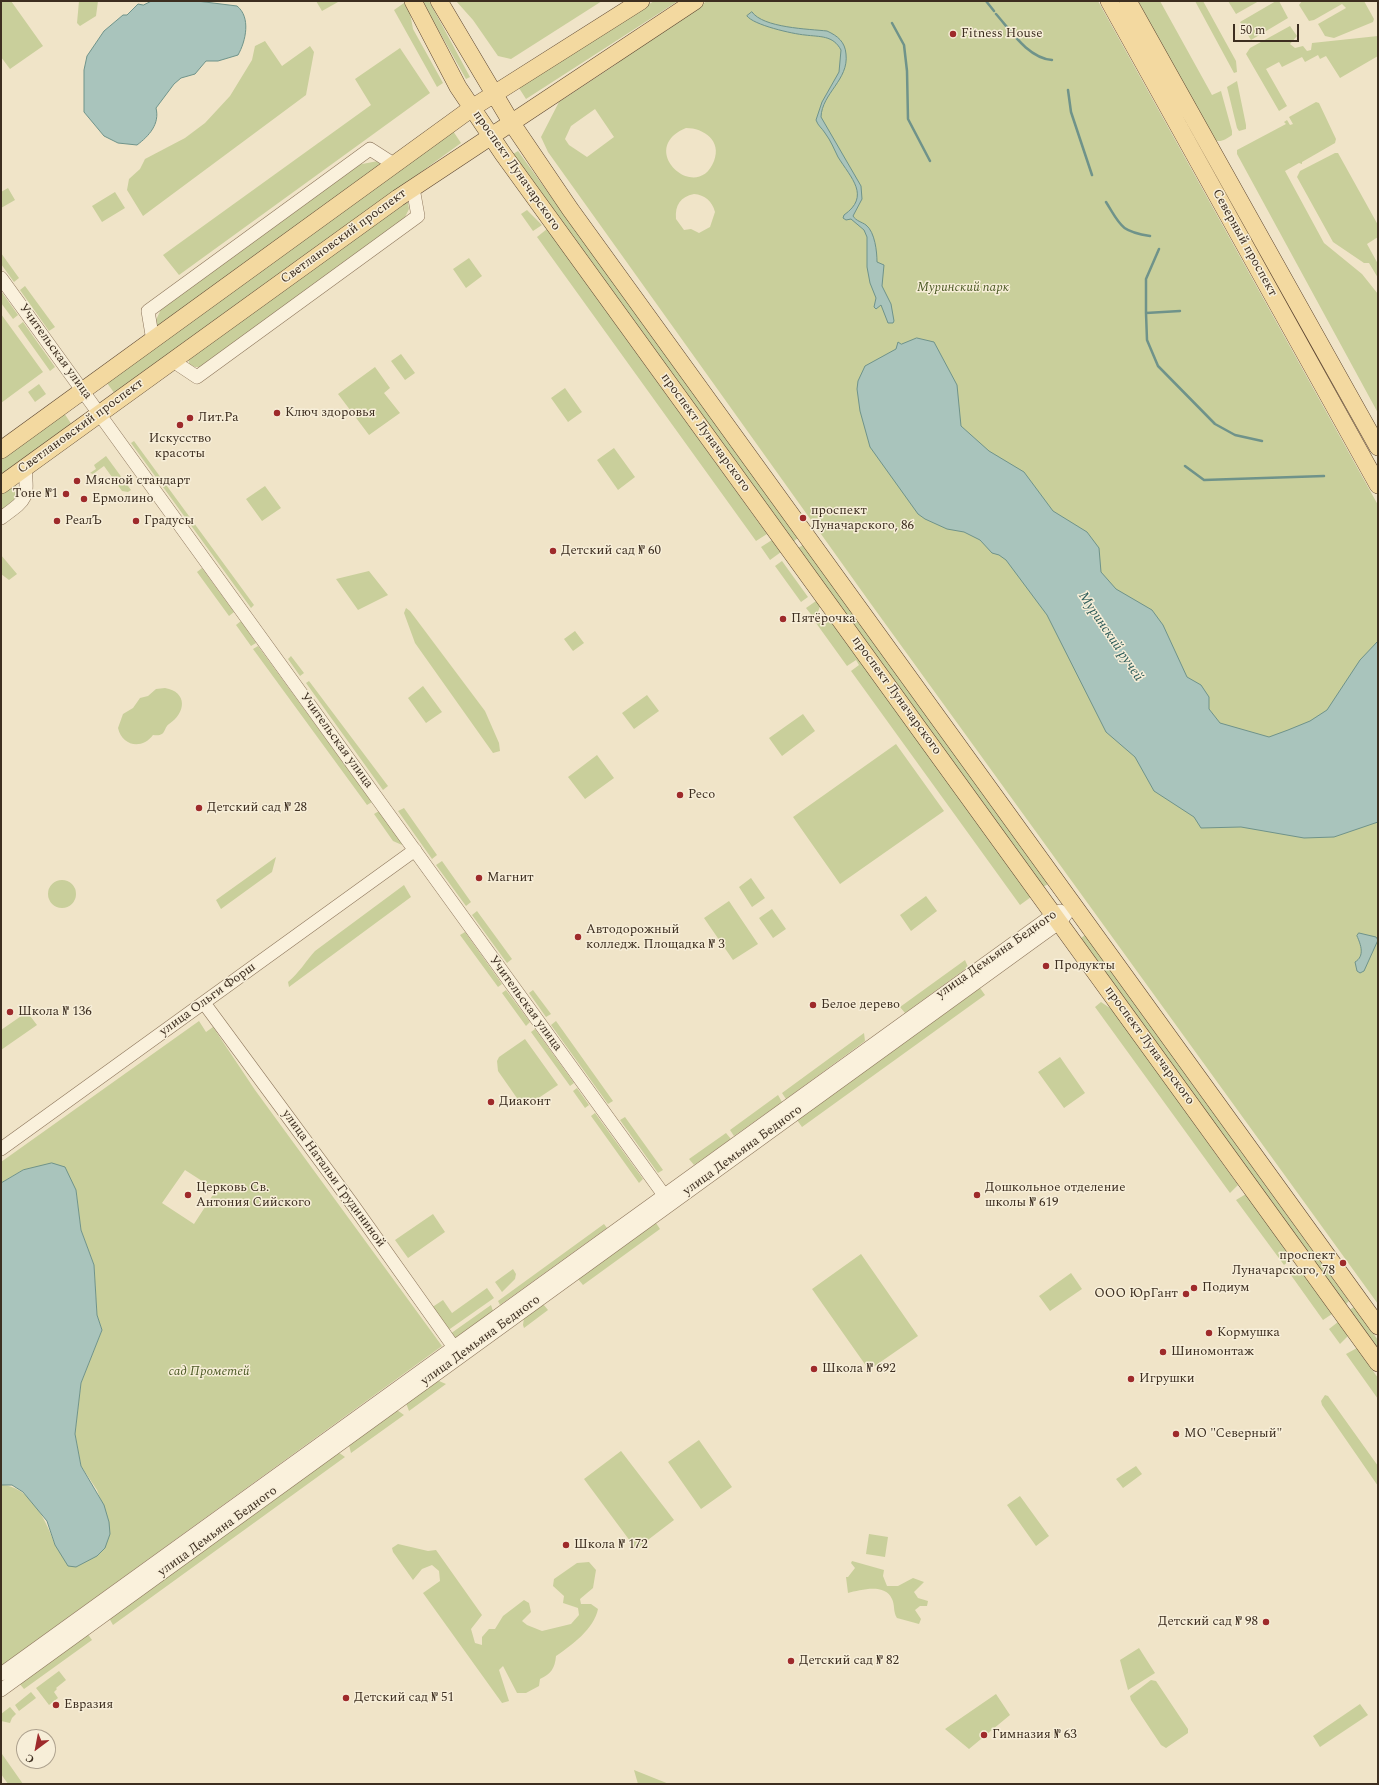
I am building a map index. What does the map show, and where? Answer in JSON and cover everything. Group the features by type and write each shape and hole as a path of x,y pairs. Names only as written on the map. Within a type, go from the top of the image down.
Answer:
{"main road":[{"name":"проспект Луначарского","path":"413,1 452,76 490,136 1378,1362"},
{"name":"проспект Луначарского","path":"439,1 511,122 575,216 1378,1326"},
{"path":"1,450 472,108 641,1"},
{"name":"Светлановский проспект","path":"1,485 412,188 695,1"},
{"name":"Северный проспект","path":"1109,1 1378,485"},
{"name":"Северный проспект","path":"1128,1 1378,447"}],"street":[{"path":"153,341 148,311 370,149 395,165"},
{"path":"173,361 197,376 418,216 412,188"},
{"name":"Учительская улица","path":"1,278 667,1200"},
{"path":"1,518 23,500 27,491 25,468"},
{"name":"улица Ольги Форш","path":"1,1149 415,850"},
{"name":"улица Демьяна Бедного","path":"1,1674 457,1351 1073,905"},
{"name":"улица Натальи Грудининой","path":"204,1002 350,1201 457,1351"},
{"name":"улица Демьяна Бедного","path":"1,1690 457,1351"}],"green space":[{"path":"1,1 11,1 43,46 10,69 1,57"},
{"path":"79,1 98,1 96,16 80,26 77,23"},
{"path":"316,1 338,1 338,2 322,11"},
{"path":"422,1 429,1 470,77 466,79"},
{"path":"456,1 602,1 511,59 498,56 473,20"},
{"path":"654,1 678,1 526,99 519,88"},
{"name":"Муринский парк","path":"707,1 1098,1 1378,505 1378,1304 871,604 548,152 541,137 559,102 615,65 630,52","holes":["595,109 614,137 587,157 569,145 565,139 571,126","686,128 699,130 710,137 716,147 716,154 714,161 706,173 695,177 684,175 674,169 668,159 666,148 672,137","694,194 705,197 710,202 715,212 710,227 699,233 691,229 684,230 676,219 676,210 679,202 689,195"]},
{"path":"1138,1 1160,1 1212,95 1221,91 1232,135 1221,141 1214,140"},
{"path":"1195,1 1203,1 1236,61 1237,72 1234,73"},
{"path":"1228,1 1259,1 1236,14"},
{"path":"1276,1 1279,1 1288,18 1251,40 1240,22"},
{"path":"1302,1 1364,1 1374,19 1373,22 1334,38 1325,36 1318,24 1346,8 1342,4 1314,20 1309,21 1299,5"},
{"path":"404,3 410,13 413,29 443,83 437,87 394,10"},
{"path":"1290,26 1297,36 1290,44 1295,48 1303,46 1307,51 1311,50 1312,43 1378,36 1378,56 1340,78 1326,56 1320,59 1318,55 1305,62 1302,57 1282,67 1279,62 1266,69 1287,106 1279,111 1246,54 1250,48"},
{"path":"265,41 282,66 310,46 314,52 306,95 143,216 127,190 129,179 140,169 145,159 185,138 205,123 230,96 252,60 255,46"},
{"path":"400,48 430,93 179,275 163,255 371,105 355,79"},
{"path":"1237,81 1246,125 1246,129 1239,131 1227,87"},
{"path":"1316,102 1319,103 1336,139 1335,143 1302,162 1302,164 1299,163 1285,171 1324,243 1362,274 1378,294 1378,413 1237,154 1237,150 1286,124 1284,122 1287,120 1290,125 1293,124 1289,117"},
{"path":"453,131 461,143 115,394 107,383"},
{"path":"518,151 798,538 793,542 513,154"},
{"path":"1335,153 1338,153 1378,225 1378,237 1367,244 1378,264 1378,278 1369,263 1364,263 1333,242 1297,177 1300,171"},
{"path":"378,161 382,163 158,327 156,326 156,320 162,307 357,165"},
{"path":"8,188 15,200 1,208 1,192"},
{"path":"115,192 125,208 102,222 92,206"},
{"path":"406,202 408,203 409,209 403,221 202,367 195,367 189,364 189,358"},
{"path":"527,210 542,225 533,231 521,214"},
{"path":"547,229 767,534 756,541 537,237"},
{"path":"1,253 19,278 14,282 1,264"},
{"path":"469,258 482,276 466,288 453,269"},
{"path":"25,286 55,327 49,331 20,290"},
{"path":"1,291 18,315 13,319 1,303"},
{"path":"1,314 43,372 1,403"},
{"path":"23,322 55,367 50,371 18,326"},
{"path":"401,354 415,373 405,380 391,361"},
{"path":"375,367 390,388 384,393 400,413 369,435 338,394"},
{"path":"39,384 46,394 35,402 28,392"},
{"path":"565,388 582,412 568,422 551,398"},
{"path":"64,413 72,425 1,476 1,459"},
{"path":"134,441 254,605 251,608 131,443"},
{"path":"614,448 635,477 618,490 597,460"},
{"path":"106,456 131,490 128,492 122,491 104,466 93,474 90,473 96,469 94,465"},
{"path":"14,485 19,488 20,494 1,512 1,494"},
{"path":"265,486 281,508 262,521 246,499"},
{"path":"772,540 781,552 770,560 761,547"},
{"path":"803,545 1048,884 1043,887 798,548"},
{"path":"1,555 17,574 9,580 1,574"},
{"path":"782,561 808,597 801,602 775,566"},
{"path":"202,568 234,612 229,616 197,572"},
{"path":"369,571 388,595 358,610 336,579"},
{"path":"816,601 820,606 818,612 813,617 806,608"},
{"path":"406,608 410,611 485,711 499,743 500,751 493,753 415,643 404,613"},
{"path":"824,620 830,620 1031,897 1020,905 851,671 859,665 856,660 847,666 816,623"},
{"path":"241,621 256,643 251,646 236,625"},
{"path":"575,631 584,643 573,651 564,639"},
{"path":"258,646 372,802 367,805 253,649"},
{"path":"291,656 304,673 300,676 288,659"},
{"path":"309,681 388,786 383,790 306,683"},
{"path":"423,686 442,712 426,723 408,698"},
{"path":"165,688 172,690 181,698 182,703 179,714 167,726 161,735 153,735 149,740 143,743 133,744 128,742 120,734 118,728 123,714 133,708 140,698 148,696 156,689"},
{"path":"647,695 659,711 634,729 622,713"},
{"path":"803,714 815,731 782,756 769,738"},
{"path":"896,744 944,811 840,884 793,817"},
{"path":"597,755 614,778 585,799 568,777"},
{"path":"404,808 437,855 432,859 398,811"},
{"path":"379,811 402,845 393,841 374,814"},
{"path":"276,857 272,872 221,909 216,900"},
{"path":"442,861 471,902 466,906 436,865"},
{"path":"751,878 765,898 752,907 739,887"},
{"path":"62,880 72,884 76,894 72,904 62,908 52,904 48,894 52,884"},
{"path":"404,885 411,897 289,987 288,982 315,951"},
{"path":"926,896 937,911 911,931 900,915"},
{"path":"729,901 758,944 733,960 704,918"},
{"path":"772,909 786,929 773,938 759,918"},
{"path":"477,911 512,959 507,963 472,915"},
{"path":"465,932 502,984 498,987 460,935"},
{"path":"1085,935 1349,1301 1345,1305 1081,938"},
{"path":"965,960 968,967 905,1013 900,1007"},
{"path":"980,988 985,995 802,1127 797,1120"},
{"path":"506,990 530,1022 526,1026 502,993"},
{"path":"533,990 551,1014 546,1017 529,993"},
{"path":"1101,1002 1113,1010 1238,1185 1230,1193 1095,1007"},
{"path":"27,1012 37,1025 1,1050 1,1030"},
{"name":"сад Прометей","path":"199,1021 206,1032 213,1027 255,1090 442,1346 1,1666 1,1485 20,1491 36,1506 47,1525 55,1545 109,1522 97,1490 81,1466 75,1434 81,1383 102,1330 97,1315 94,1265 81,1230 76,1190 23,1170 1,1183 1,1162","holes":["185,1170 216,1190 194,1224 162,1203"]},
{"path":"556,1021 613,1101 608,1104 551,1025"},
{"path":"535,1029 574,1083 570,1086 531,1032"},
{"path":"864,1033 865,1041 786,1099 782,1093"},
{"path":"525,1039 558,1085 528,1105 519,1101 498,1071 497,1061 499,1057"},
{"path":"1060,1057 1085,1093 1064,1108 1038,1072"},
{"path":"577,1088 589,1105 585,1108 573,1091"},
{"path":"778,1095 782,1102 734,1136 730,1130"},
{"path":"595,1113 643,1179 639,1183 591,1116"},
{"path":"625,1117 663,1170 658,1173 620,1120"},
{"path":"726,1133 731,1139 694,1165 689,1159"},
{"path":"1246,1194 1290,1256 1289,1261 1284,1265 1236,1200"},
{"path":"433,1214 445,1232 408,1258 395,1240"},
{"path":"656,1223 660,1229 583,1285 578,1279"},
{"path":"604,1224 607,1228 500,1305 498,1301"},
{"path":"861,1254 918,1336 869,1370 812,1289"},
{"path":"1293,1267 1298,1267 1332,1314 1323,1320 1288,1271"},
{"path":"513,1269 516,1274 515,1279 502,1292 495,1282"},
{"path":"1071,1273 1082,1289 1050,1311 1039,1296"},
{"path":"487,1288 494,1298 447,1331 431,1308 443,1300 452,1313"},
{"path":"543,1304 548,1310 524,1328 524,1318"},
{"path":"491,1305 493,1311 454,1339 450,1334"},
{"path":"1354,1307 1378,1340 1378,1350 1349,1310"},
{"path":"1338,1322 1348,1336 1340,1344 1329,1329"},
{"path":"1357,1348 1378,1378 1378,1399 1346,1354"},
{"path":"439,1381 446,1384 409,1411 406,1403 435,1382"},
{"path":"1325,1395 1328,1396 1378,1466 1378,1486 1322,1405 1321,1401"},
{"path":"397,1410 404,1415 351,1453 349,1445"},
{"path":"699,1440 732,1487 701,1509 668,1462"},
{"path":"621,1451 674,1520 636,1549 584,1479"},
{"path":"338,1452 345,1457 113,1625 109,1618"},
{"path":"1136,1466 1142,1474 1123,1488 1116,1479"},
{"path":"1020,1496 1049,1536 1036,1546 1007,1505"},
{"path":"869,1534 888,1537 885,1557 866,1554"},
{"path":"398,1544 428,1551 436,1550 482,1615 471,1629 475,1643 482,1645 482,1637 489,1629 495,1629 503,1616 524,1600 529,1603 531,1612 522,1621 527,1625 542,1631 571,1624 579,1615 578,1608 563,1603 564,1596 553,1586 554,1579 577,1563 589,1562 596,1570 593,1588 580,1599 581,1604 591,1604 598,1609 596,1616 582,1636 556,1656 555,1664 550,1673 540,1679 539,1686 526,1693 517,1693 503,1666 499,1670 509,1701 502,1703 423,1593 440,1581 439,1571 432,1565 422,1569 413,1580 393,1552 392,1548"},
{"path":"852,1561 884,1570 883,1576 887,1586 898,1586 913,1578 924,1582 914,1592 918,1598 928,1601 927,1606 920,1606 915,1610 921,1619 919,1624 897,1618 892,1599 889,1594 884,1591 872,1589 848,1593 846,1577 848,1577 855,1568 851,1563"},
{"path":"87,1633 92,1640 24,1689 19,1683"},
{"path":"1139,1648 1155,1673 1128,1690 1120,1660"},
{"path":"59,1671 66,1680 56,1688 57,1689 54,1692 58,1698 49,1705 36,1688"},
{"path":"1151,1680 1156,1681 1188,1729 1188,1733 1166,1748 1161,1745 1131,1700 1130,1696"},
{"path":"31,1692 36,1698 19,1711 15,1705"},
{"path":"996,1694 1010,1715 969,1749 945,1729"},
{"path":"1360,1704 1368,1715 1320,1747 1313,1736"},
{"path":"10,1707 16,1714 10,1723 1,1721 1,1714"},
{"path":"1,1754 23,1784 8,1784 1,1774"},
{"path":"634,1770 669,1784 638,1784"}],"water":[{"path":"152,1 197,1 237,6 244,16 246,23 245,36 238,55 218,61 206,61 195,74 181,78 174,84 156,108 157,114 155,124 149,134 137,145 118,143 104,136 84,112 84,70 87,56 104,31 123,15 127,15 138,4 143,5"},
{"path":"752,12 758,17 776,25 827,31 838,37 844,46 846,63 844,71 822,108 821,117 861,186 862,199 853,216 866,225 872,232 877,253 877,262 884,265 882,286 891,304 894,321 893,323 888,323 881,305 876,309 874,307 876,298 870,283 867,267 867,237 864,230 851,219 846,220 843,218 856,201 856,187 829,139 816,120 822,102 839,72 841,50 838,45 830,39 792,33 757,23 747,16"},
{"name":"Муринский ручей","path":"917,338 934,342 957,385 961,426 989,451 1024,472 1053,511 1087,532 1099,548 1101,572 1116,589 1152,610 1163,625 1187,677 1201,685 1209,697 1209,709 1220,723 1269,737 1310,721 1327,710 1360,660 1378,641 1378,822 1334,837 1304,838 1241,827 1201,828 1194,817 1154,791 1135,757 1106,732 1047,615 1006,560 999,555 992,553 980,540 964,532 947,529 925,519 918,514 870,447 860,411 857,389 858,381 865,366 896,349 898,342 901,344"},
{"path":"1359,933 1376,937 1378,940 1364,971 1360,973 1357,971 1355,962 1361,954 1361,947 1357,936"},
{"path":"52,1163 65,1167 76,1190 81,1230 94,1265 97,1315 102,1330 81,1383 75,1434 81,1466 104,1505 109,1522 110,1534 105,1548 97,1556 76,1567 68,1566 55,1545 47,1521 23,1492 12,1485 1,1485 1,1183 23,1170"}],"waterway":[{"path":"986,1 994,11"},
{"path":"996,14 1028,49 1043,58 1052,60"},
{"path":"892,23 904,45 907,71 908,119 930,161"},
{"path":"1068,90 1071,112 1092,175"},
{"path":"1106,202 1122,226 1133,232 1150,236"},
{"path":"1159,249 1146,279 1147,340 1158,366 1215,424 1235,435 1262,441"},
{"path":"1146,313 1180,311"},
{"path":"1185,466 1204,480 1324,476"}],"place":[{"name":"Fitness House","path":"953,34"},
{"name":"Ключ здоровья","path":"277,413"},
{"name":"Лит.Ра","path":"190,418"},
{"name":"Искусство красоты","path":"180,425"},
{"name":"Мясной стандарт","path":"77,481"},
{"name":"Тоне №1","path":"66,494"},
{"name":"Ермолино","path":"84,499"},
{"name":"проспект Луначарского, 86","path":"803,518"},
{"name":"РеалЪ","path":"57,521"},
{"name":"Градусы","path":"136,521"},
{"name":"Детский сад № 60","path":"553,551"},
{"name":"Пятёрочка","path":"783,619"},
{"name":"Ресо","path":"680,795"},
{"name":"Детский сад № 28","path":"199,808"},
{"name":"Магнит","path":"479,878"},
{"name":"Автодорожный колледж. Площадка № 3","path":"578,937"},
{"name":"Продукты","path":"1046,966"},
{"name":"Белое дерево","path":"813,1005"},
{"name":"Школа № 136","path":"10,1012"},
{"name":"Диаконт","path":"491,1102"},
{"name":"Церковь Св. Антония Сийского","path":"188,1195"},
{"name":"Дошкольное отделение школы № 619","path":"977,1195"},
{"name":"проспект Луначарского, 78","path":"1343,1263"},
{"name":"Подиум","path":"1194,1288"},
{"name":"ООО ЮрГант","path":"1186,1294"},
{"name":"Кормушка","path":"1209,1333"},
{"name":"Шиномонтаж","path":"1163,1352"},
{"name":"Школа № 692","path":"814,1369"},
{"name":"Игрушки","path":"1131,1379"},
{"name":"МО \"Северный\"","path":"1176,1434"},
{"name":"Школа № 172","path":"566,1545"},
{"name":"Детский сад № 98","path":"1266,1622"},
{"name":"Детский сад № 82","path":"791,1661"},
{"name":"Детский сад № 51","path":"346,1698"},
{"name":"Евразия","path":"56,1705"},
{"name":"Гимназия № 63","path":"984,1735"}]}
